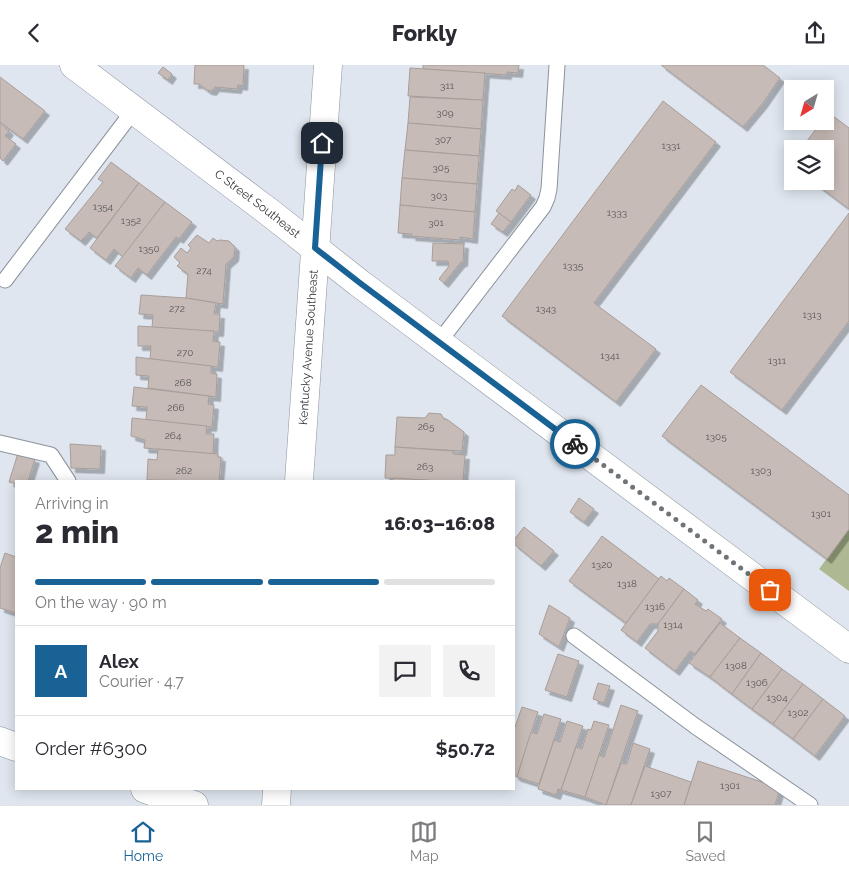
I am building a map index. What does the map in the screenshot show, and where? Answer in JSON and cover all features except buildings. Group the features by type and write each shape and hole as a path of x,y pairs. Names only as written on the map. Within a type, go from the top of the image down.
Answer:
{"street":[{"name":"C Street Southeast","path":"74,65 360,283 849,649"},
{"name":"Kentucky Avenue Southeast","path":"299,480 328,65"},
{"path":"0,741 15,747"},
{"path":"148,790 194,805"},
{"path":"276,805 277,790"}],"lane":[{"path":"440,342 543,207 547,199 557,65"},
{"path":"5,281 134,110"},
{"path":"0,443 51,455 67,480"},
{"path":"574,636 695,726 810,805"}],"green space":[{"path":"849,529 849,591 819,569"}],"way so far":[{"path":"575,444 770,590"}],"route":[{"path":"322,143 315,248 575,444"}]}
